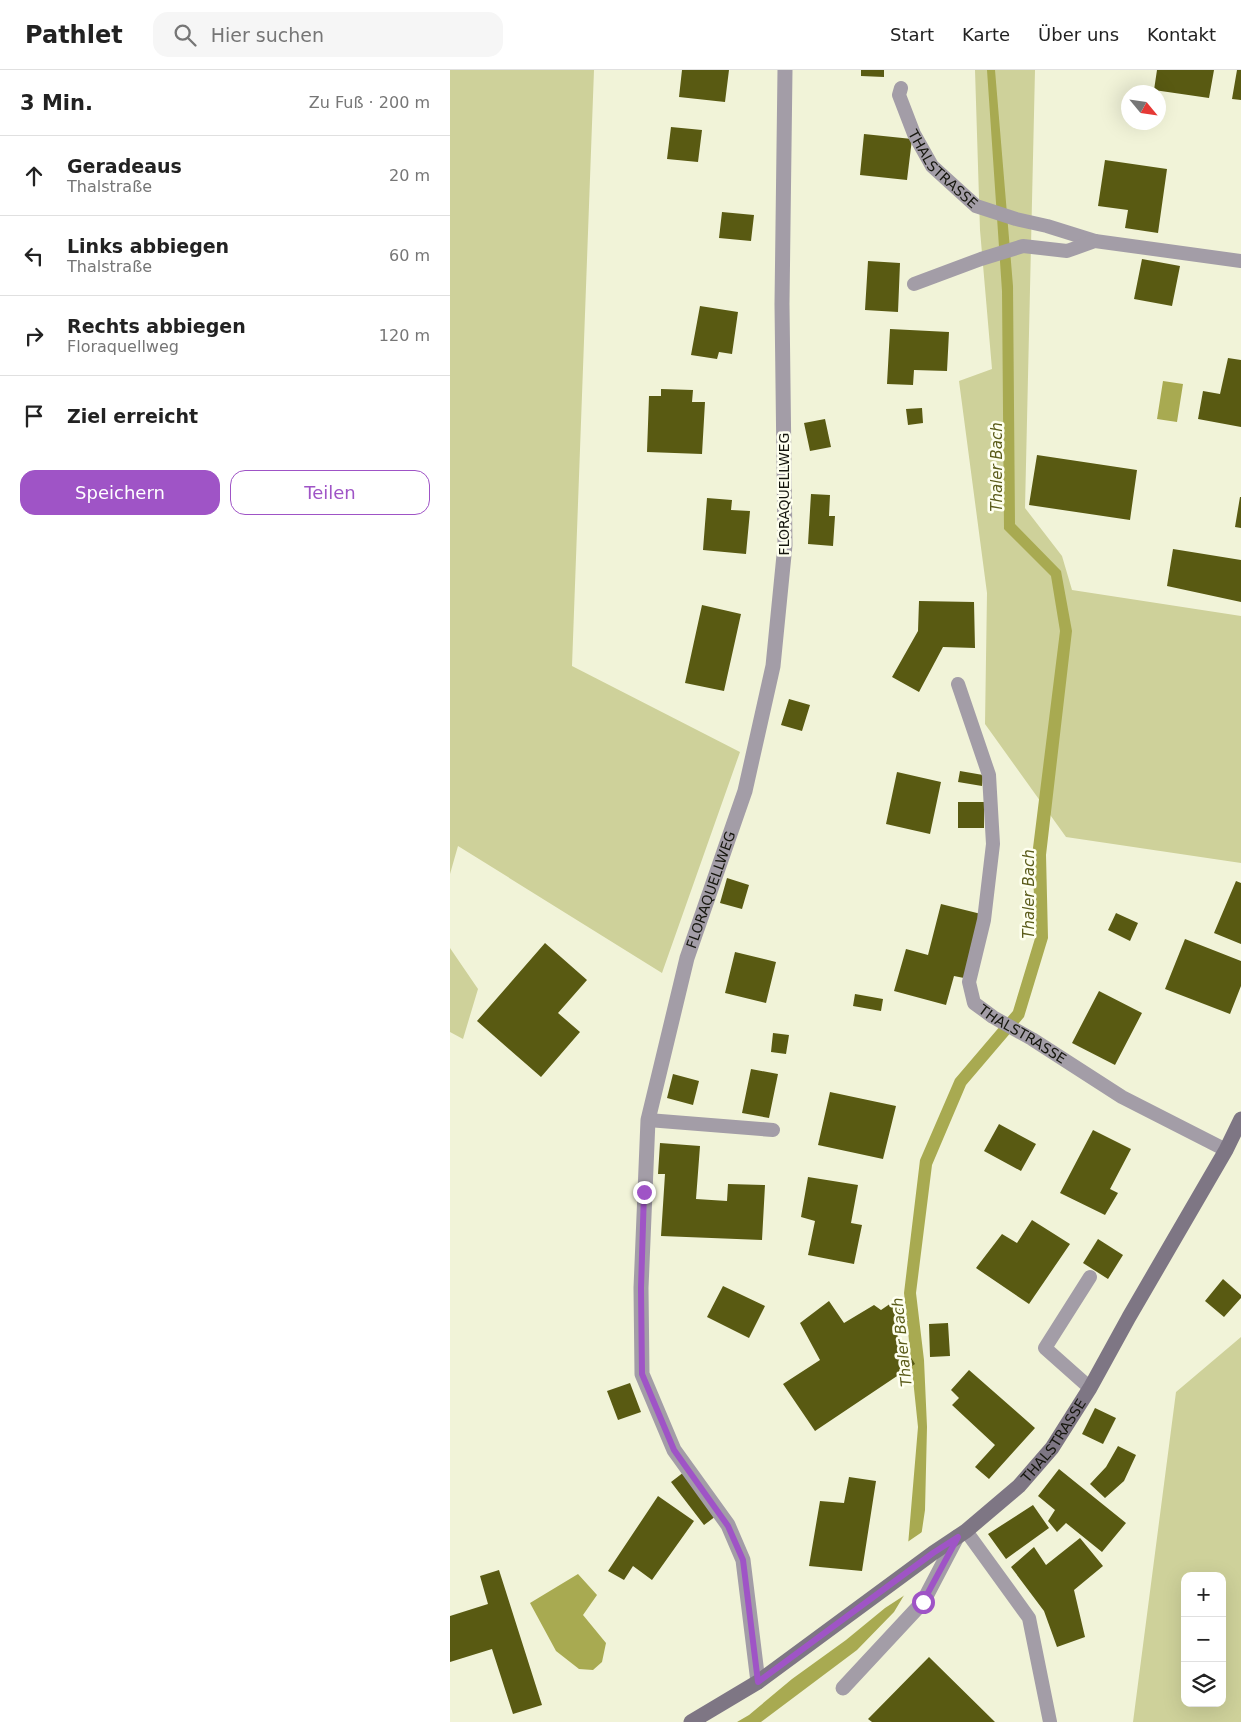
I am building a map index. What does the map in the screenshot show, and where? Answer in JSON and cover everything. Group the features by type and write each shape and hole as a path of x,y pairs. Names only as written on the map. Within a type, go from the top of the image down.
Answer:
{"main road":[{"name":"THALSTRASSE","path":"691,1722 758,1682 933,1553 962,1534 1019,1486 1052,1448 1090,1388 1226,1150 1241,1119"}],"street":[{"name":"FLORAQUELLWEG","path":"758,1682 743,1560 728,1526 674,1450 642,1374 641,1288 648,1120 687,958 745,791 773,666 785,545 782,304 785,70"},
{"name":"THALSTRASSE","path":"843,1688 923,1602 962,1534"}],"lane":[{"name":"THALSTRASSE","path":"901,88 899,95 914,134 932,166 976,206 1016,220 1047,226 1095,241 1241,261"},
{"path":"1044,248 1047,226"},
{"name":"THALSTRASSE","path":"914,284 981,259 1023,246 1067,250 1095,241"},
{"name":"THALSTRASSE","path":"958,684 989,775 993,844 984,920 969,982 974,1003 1122,1097 1226,1150"},
{"path":"648,1120 773,1130"},
{"path":"1090,1277 1045,1348 1090,1388"},
{"path":"962,1534 1029,1618 1050,1722"}],"green space":[{"path":"450,70 594,70 572,666 740,752 662,973 458,846 450,874"},
{"path":"975,70 1035,70 1025,508 1062,556 1072,590 1241,616 1241,863 1066,837 985,724 987,593 959,381 992,369 980,230"},
{"path":"450,948 478,989 463,1039 450,1032"},
{"path":"1241,1337 1241,1722 1133,1722 1176,1392"}],"shaded area":[{"path":"987,70 995,70 1013,286 1015,524 1061,571 1072,631 1046,855 1048,938 1024,1017 966,1085 932,1165 916,1293 924,1360 927,1427 925,1510 915,1577 894,1612 857,1650 761,1722 737,1722 749,1715 792,1679 846,1640 885,1608 906,1569 918,1427 904,1293 920,1160 955,1079 1013,1011 1036,935 1032,856 1060,631 1051,576 1004,529 1002,291"},
{"path":"1163,381 1183,384 1177,422 1157,419"},
{"path":"578,1574 597,1595 583,1615 606,1643 602,1662 593,1670 579,1669 556,1651 530,1603"}],"pier":[{"path":"925,1530 917,1577 908,1593 885,1608 887,1599 903,1568 906,1543"}],"building":[{"path":"682,70 729,70 725,102 679,97"},
{"path":"861,70 884,70 884,77 861,76"},
{"path":"1157,70 1214,70 1209,98 1166,92 1166,85 1155,85"},
{"path":"1237,70 1241,70 1241,100 1232,99"},
{"path":"671,127 702,130 698,162 667,159"},
{"path":"864,134 912,139 907,180 860,175"},
{"path":"1105,160 1167,169 1158,233 1125,228 1128,210 1098,206"},
{"path":"722,212 754,215 751,241 719,238"},
{"path":"1142,259 1180,266 1172,306 1134,299"},
{"path":"868,261 900,263 898,312 865,310"},
{"path":"700,306 738,312 732,354 719,352 717,359 691,355"},
{"path":"890,329 949,332 947,371 914,370 913,385 887,384"},
{"path":"1228,358 1241,360 1241,427 1198,419 1203,391 1220,394"},
{"path":"661,389 693,390 692,402 705,402 702,454 647,452 649,396 661,396"},
{"path":"922,408 923,423 908,425 906,409"},
{"path":"825,419 831,447 810,451 804,423"},
{"path":"1037,455 1137,470 1130,520 1029,505"},
{"path":"811,494 830,495 829,516 835,516 833,546 808,544"},
{"path":"1241,497 1241,528 1235,527"},
{"path":"707,498 732,500 731,510 750,511 746,554 703,550"},
{"path":"1173,549 1241,560 1241,602 1167,586"},
{"path":"919,601 974,602 975,648 943,647 919,692 892,677 918,631"},
{"path":"702,605 741,614 724,691 685,683"},
{"path":"789,699 810,705 802,731 781,725"},
{"path":"960,771 983,775 982,786 958,782"},
{"path":"897,772 941,782 930,834 886,824"},
{"path":"958,802 984,802 984,828 958,828"},
{"path":"727,878 749,885 742,909 720,903"},
{"path":"1236,881 1241,883 1241,944 1214,933"},
{"path":"941,904 981,914 964,978 954,976 946,1005 894,991 906,949 928,955"},
{"path":"1116,913 1138,923 1130,941 1108,930"},
{"path":"1185,939 1241,961 1241,986 1230,1014 1165,989"},
{"path":"545,943 587,980 558,1013 580,1032 541,1077 477,1021"},
{"path":"735,952 776,962 766,1003 725,993"},
{"path":"1099,991 1142,1013 1115,1065 1072,1043"},
{"path":"855,994 883,999 881,1011 853,1006"},
{"path":"773,1033 789,1035 786,1054 771,1052"},
{"path":"751,1069 778,1074 769,1118 742,1113"},
{"path":"673,1074 699,1081 693,1105 667,1098"},
{"path":"830,1092 896,1106 883,1159 818,1145"},
{"path":"999,1124 1036,1144 1021,1171 984,1151"},
{"path":"1093,1130 1131,1149 1110,1189 1118,1193 1105,1215 1060,1193"},
{"path":"660,1143 700,1146 696,1199 727,1201 728,1184 765,1185 762,1240 661,1236 665,1174 658,1174"},
{"path":"808,1177 858,1185 851,1223 862,1225 854,1264 808,1255 815,1221 801,1217"},
{"path":"1032,1220 1070,1244 1029,1304 976,1268 1002,1234 1017,1243"},
{"path":"1098,1239 1123,1255 1108,1279 1083,1263"},
{"path":"1223,1279 1241,1295 1241,1298 1224,1317 1205,1301"},
{"path":"723,1286 765,1306 749,1338 707,1317"},
{"path":"897,1299 908,1322 893,1328 915,1364 815,1431 783,1384 820,1360 800,1323 829,1301 844,1323 874,1305 881,1310"},
{"path":"948,1323 950,1356 930,1357 929,1324"},
{"path":"969,1370 1035,1428 989,1479 975,1467 995,1445 952,1405 959,1398 951,1390"},
{"path":"630,1383 641,1412 618,1420 607,1391"},
{"path":"1095,1408 1116,1418 1103,1444 1082,1434"},
{"path":"1118,1446 1136,1455 1124,1481 1105,1498 1090,1484 1106,1467"},
{"path":"1059,1469 1126,1523 1102,1552 1066,1523 1057,1532 1048,1521 1055,1510 1038,1496"},
{"path":"684,1472 716,1516 704,1525 671,1482"},
{"path":"849,1477 876,1481 862,1571 809,1566 820,1501 844,1503"},
{"path":"658,1496 694,1521 652,1580 633,1566 624,1580 608,1571"},
{"path":"1033,1505 1049,1528 1006,1559 988,1534"},
{"path":"1080,1538 1103,1566 1074,1590 1085,1637 1057,1647 1044,1611 1011,1567 1034,1547 1046,1565"},
{"path":"499,1570 542,1705 513,1714 492,1649 450,1662 450,1616 488,1604 480,1576"},
{"path":"929,1657 995,1722 872,1722 868,1719"}],"route":[{"path":"644,1192 641,1288 642,1374 674,1450 728,1526 743,1560 758,1682 933,1553 958,1537 923,1602"}],"water label":[{"name":"Thaler Bach","path":"997,467"},
{"name":"Thaler Bach","path":"1029,894"},
{"name":"Thaler Bach","path":"902,1342"}]}
